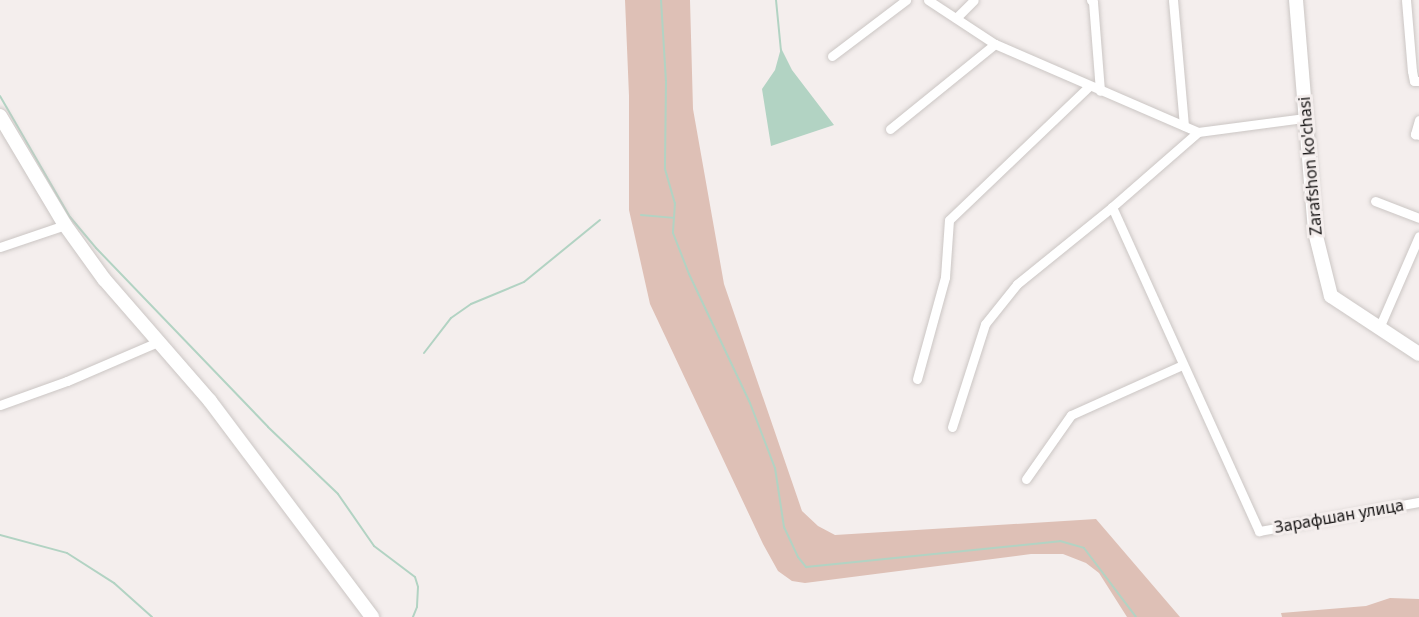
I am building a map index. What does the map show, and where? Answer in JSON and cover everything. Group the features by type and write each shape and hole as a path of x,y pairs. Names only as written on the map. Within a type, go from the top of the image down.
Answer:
{"main road":[{"name":"Zarafshon ko'chasi","path":"1296,0 1315,232 1331,296 1419,354"},
{"path":"0,116 64,225 104,279 160,341 210,402 372,617"}],"street":[{"path":"832,56 906,0"},
{"path":"928,0 995,44 1198,132 1305,118"},
{"path":"956,18 974,0"},
{"path":"1091,0 1100,91"},
{"path":"1173,0 1184,126"},
{"path":"1406,0 1412,71 1414,81 1419,81"},
{"path":"890,129 995,44"},
{"path":"917,379 945,276 949,220 1089,86"},
{"path":"1417,134 1419,120"},
{"path":"952,427 985,324 1017,284 1112,207 1198,132"},
{"path":"1375,201 1419,218"},
{"path":"1026,479 1071,415 1182,365 1112,207"},
{"path":"0,247 64,225"},
{"path":"1379,328 1419,236"},
{"path":"0,405 67,381 160,341"},
{"name":"Зарафшан улица","path":"1182,365 1259,531 1419,502"}],"shaded area":[{"path":"625,0 690,0 693,109 724,284 802,511 818,526 835,535 1096,519 1180,617 1127,617 1099,573 1086,563 1063,554 1031,554 805,583 792,581 778,571 763,544 650,304 629,210 629,96"},
{"path":"781,48 792,70 834,125 771,146 762,89 775,70"},
{"path":"1390,598 1419,599 1419,617 1282,617 1281,613 1366,606"}],"waterway":[{"path":"661,0 666,81 665,169 675,203 673,233 689,274 750,403 775,468 784,527 798,557 806,567 1060,541 1084,548 1136,617"},
{"path":"776,0 781,51"},
{"path":"0,96 70,217 96,248 268,427 338,494 374,546 415,577 418,587 417,607 413,617"},
{"path":"641,215 674,218"},
{"path":"424,353 451,318 471,304 524,282 600,220"},
{"path":"0,535 67,553 114,583 152,617"}]}
